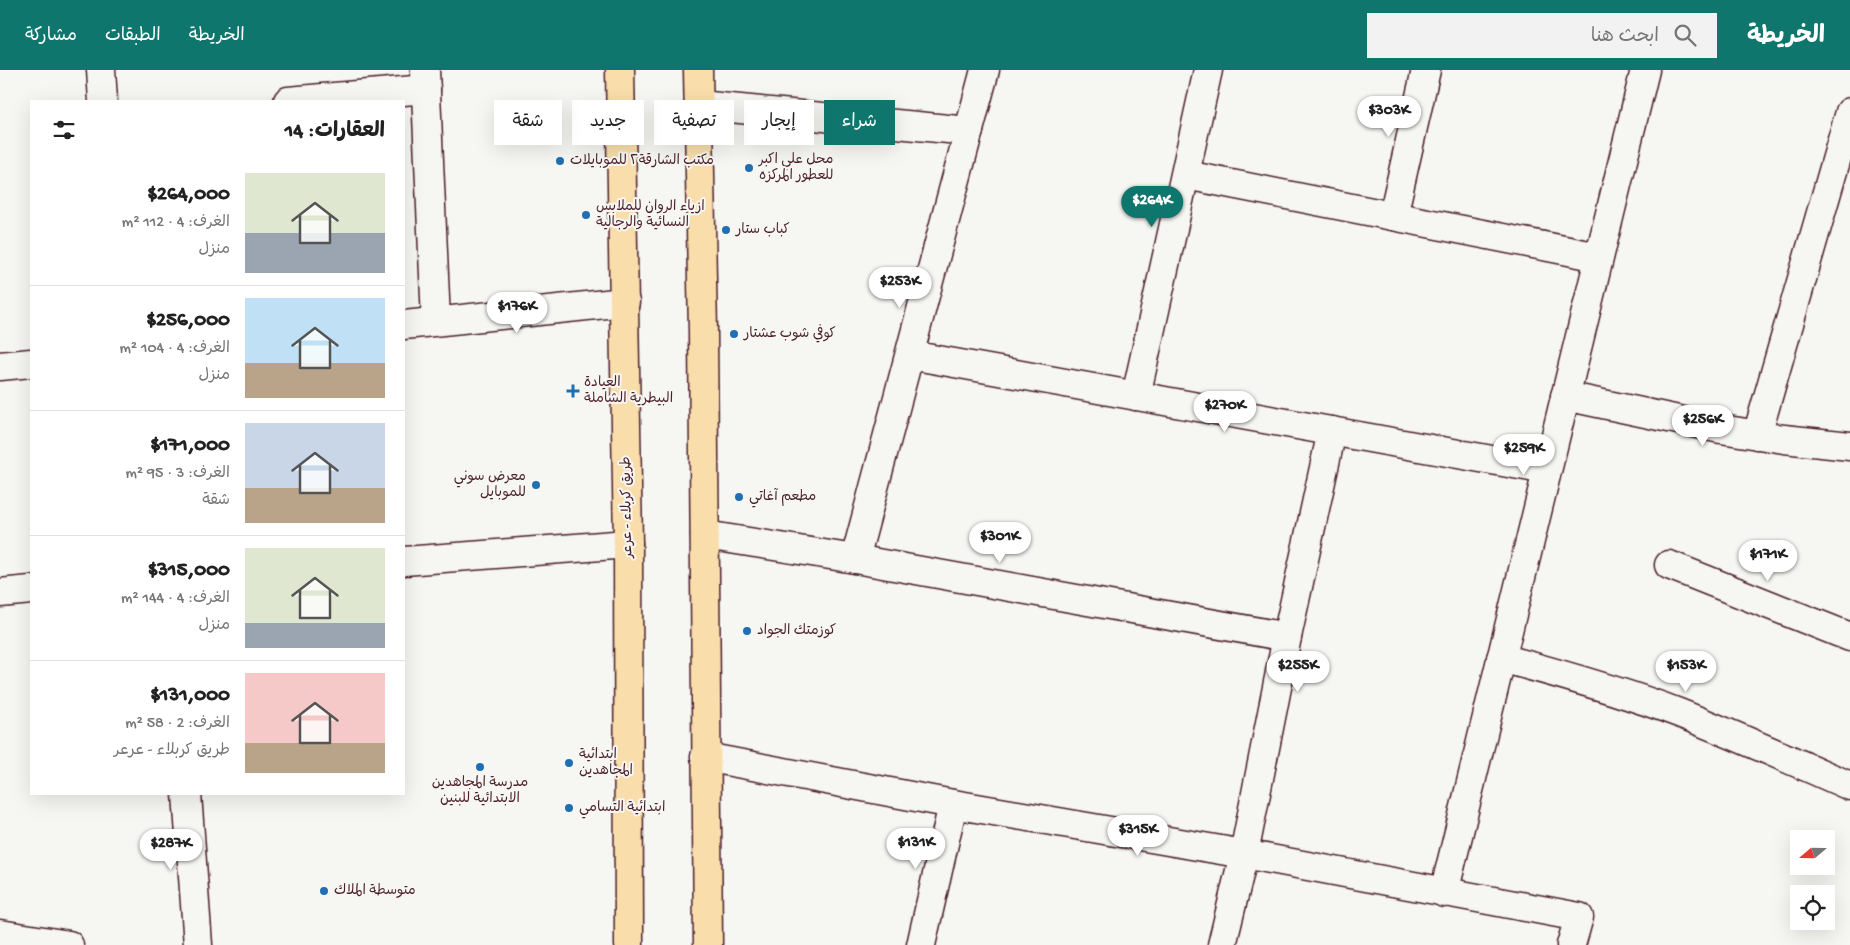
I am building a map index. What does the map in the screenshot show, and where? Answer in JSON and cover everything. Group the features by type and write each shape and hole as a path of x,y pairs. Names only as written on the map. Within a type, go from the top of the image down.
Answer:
{"main road":[{"name":"طريق كربلاء - عرعر","path":"620,70 628,544 630,945"},
{"path":"698,70 699,100"},
{"path":"700,145 708,945"}],"street":[{"path":"101,70 104,100"},
{"path":"855,559 985,70"},
{"path":"1136,396 1208,70"},
{"path":"1393,216 1426,70"},
{"path":"1444,893 1645,70"},
{"path":"295,100 425,80 436,321"},
{"path":"734,108 969,131"},
{"path":"1757,435 1850,112"},
{"path":"1186,175 1599,257"},
{"path":"405,325 625,302"},
{"path":"910,354 1547,470"},
{"path":"0,366 30,363"},
{"path":"1565,396 1757,435 1850,446"},
{"path":"1222,945 1244,854 1287,637 1332,431"},
{"path":"705,536 855,559 1287,637"},
{"path":"405,561 628,544"},
{"path":"1669,565 1850,637"},
{"path":"0,593 30,590"},
{"path":"1502,658 1602,687 1677,713 1735,735 1850,786"},
{"path":"705,757 953,804 1244,854 1579,917 1572,945"},
{"path":"187,795 198,945"},
{"path":"921,945 953,804"},
{"path":"0,934 69,945"}],"place":[{"name":"مكتب الشارقة٢ للموبايلات","path":"560,161"},
{"name":"محل علي اكبر للعطور المركزه","path":"749,168"},
{"name":"ازياء الروان للملابس النسائية والرجالية","path":"586,215"},
{"name":"كباب ستار","path":"726,230"},
{"name":"كوفي شوب عشتار","path":"734,334"},
{"name":"العيادة البيطرية الشاملة","path":"573,391"},
{"name":"معرض سوني للموبايل","path":"536,485"},
{"name":"مطعم آغاتي","path":"739,497"},
{"name":"كوزمتك الجواد","path":"747,631"},
{"name":"ابتدائية المجاهدين","path":"569,763"},
{"name":"مدرسة المجاهدين الابتدائية للبنين","path":"480,767"},
{"name":"ابتدائية التسامي","path":"569,808"},
{"name":"متوسطة الملاك","path":"324,891"}]}
